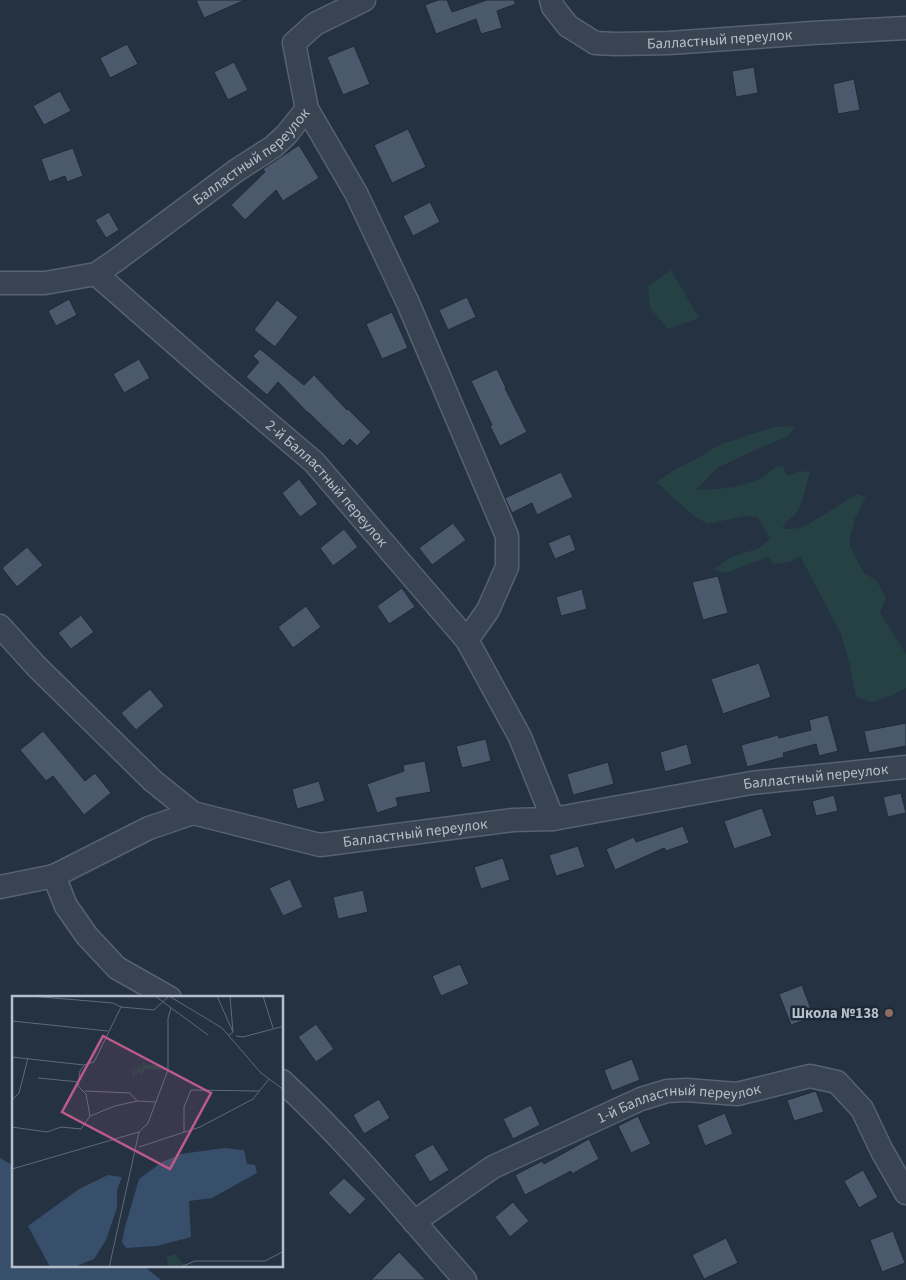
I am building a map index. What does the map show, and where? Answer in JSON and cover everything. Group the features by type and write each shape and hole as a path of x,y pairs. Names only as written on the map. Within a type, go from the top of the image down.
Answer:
{"street":[{"name":"Балластный переулок","path":"96,274 237,170 274,147 286,135 307,109 294,43 315,24 361,0"},
{"name":"Балластный переулок","path":"551,0 553,7 568,26 595,43 669,43 906,28"},
{"path":"307,109 356,193 408,303 506,536 506,567 488,610 467,640"},
{"path":"0,283 45,283 96,274"},
{"name":"2-й Балластный переулок","path":"96,274 314,462 467,640 520,737 552,819"},
{"name":"Балластный переулок","path":"0,626 36,666 153,781 193,813 320,845 513,820 552,819 751,783 906,767"},
{"path":"0,887 54,876 149,828 193,813"},
{"path":"54,876 66,906 87,936 111,962 117,968 166,996"},
{"name":"1-й Балластный переулок","path":"414,1222 492,1167 641,1099 667,1091 686,1090 737,1094 810,1076 837,1082 862,1108 882,1151 906,1193"},
{"path":"284,1083 314,1111 372,1174 465,1280"}],"green space":[{"path":"671,270 699,318 668,329 650,308 648,286"},
{"path":"796,426 787,437 717,468 696,490 739,486 763,477 773,469 783,466 787,476 799,471 810,472 799,507 782,529 802,528 857,494 866,497 855,518 850,537 850,547 864,573 876,580 886,597 880,613 906,654 906,688 893,695 872,702 856,697 841,634 800,556 790,562 775,564 768,557 726,573 713,570 733,556 758,549 770,539 758,517 744,516 708,524 695,517 656,482 719,445 773,427"}],"water":[{"path":"0,1158 12,1165 12,1268 146,1268 161,1280 0,1280"}],"building":[{"path":"196,0 245,0 204,18"},
{"path":"438,0 447,0 452,12 487,0 514,0 516,4 497,11 502,28 481,34 476,19 436,34 425,5"},
{"path":"127,44 138,64 110,78 100,58"},
{"path":"354,46 370,84 343,95 327,57"},
{"path":"234,62 248,90 228,100 214,72"},
{"path":"754,67 758,93 736,97 732,71"},
{"path":"854,79 860,110 838,114 833,84"},
{"path":"60,91 71,111 44,125 33,106"},
{"path":"408,129 426,167 392,183 374,145"},
{"path":"299,145 319,178 283,201 276,190 245,220 231,205 265,172 263,169"},
{"path":"73,148 83,176 67,182 65,176 49,182 41,159"},
{"path":"430,202 440,222 413,236 403,216"},
{"path":"109,212 119,230 106,238 95,220"},
{"path":"467,297 476,317 448,330 439,310"},
{"path":"69,299 77,315 56,326 48,311"},
{"path":"277,300 298,317 275,347 254,330"},
{"path":"392,312 408,348 382,359 366,324"},
{"path":"260,349 304,385 314,375 371,432 357,446 350,439 343,446 278,382 267,395 246,377 259,362 253,356"},
{"path":"139,359 150,378 124,393 113,374"},
{"path":"497,369 527,432 500,446 471,381"},
{"path":"561,472 573,497 537,515 532,503 512,513 505,498"},
{"path":"299,479 318,504 300,517 282,493"},
{"path":"453,523 466,540 432,565 419,548"},
{"path":"344,529 358,547 333,566 320,548"},
{"path":"570,534 576,550 555,559 548,543"},
{"path":"27,547 43,565 17,587 2,568"},
{"path":"718,576 728,613 703,620 692,582"},
{"path":"402,588 415,607 389,624 377,606"},
{"path":"582,589 587,609 561,616 556,597"},
{"path":"306,606 321,627 293,648 278,627"},
{"path":"81,615 94,632 71,649 58,633"},
{"path":"759,663 771,697 723,714 711,679"},
{"path":"150,689 164,706 136,730 121,713"},
{"path":"828,715 838,751 819,756 816,744 783,753 784,757 747,767 741,745 778,735 779,738 811,730 809,720"},
{"path":"906,723 906,746 869,753 864,731"},
{"path":"43,731 85,781 95,773 111,793 84,815 53,776 46,781 20,750"},
{"path":"486,739 491,761 462,768 456,746"},
{"path":"687,744 692,764 665,772 660,752"},
{"path":"425,761 431,792 396,798 398,806 377,813 367,784 404,771 403,765"},
{"path":"608,762 614,784 573,795 567,774"},
{"path":"319,781 325,801 297,809 292,789"},
{"path":"901,793 906,813 888,817 883,797"},
{"path":"834,795 838,811 816,816 812,801"},
{"path":"762,808 772,836 734,849 724,821"},
{"path":"683,826 689,843 666,851 664,848 615,870 606,849 634,837 636,842"},
{"path":"578,846 585,867 556,876 549,855"},
{"path":"503,858 510,880 481,889 474,867"},
{"path":"290,879 303,907 283,916 269,888"},
{"path":"363,890 368,912 338,919 333,897"},
{"path":"460,964 469,984 441,996 432,976"},
{"path":"802,985 814,1017 791,1025 779,994"},
{"path":"316,1024 334,1049 316,1062 298,1037"},
{"path":"632,1059 640,1080 612,1091 604,1070"},
{"path":"816,1091 824,1112 794,1121 787,1100"},
{"path":"379,1099 390,1118 364,1134 353,1115"},
{"path":"531,1105 540,1125 513,1139 503,1119"},
{"path":"725,1113 733,1134 705,1146 697,1125"},
{"path":"638,1116 651,1144 631,1153 618,1126"},
{"path":"589,1139 599,1159 572,1174 571,1171 525,1195 515,1175 542,1161 544,1164"},
{"path":"433,1144 449,1170 430,1182 414,1155"},
{"path":"863,1170 878,1197 859,1208 844,1181"},
{"path":"344,1178 366,1199 350,1215 328,1193"},
{"path":"513,1202 529,1221 510,1237 495,1217"},
{"path":"893,1231 905,1263 882,1272 870,1240"},
{"path":"726,1238 738,1263 704,1279 692,1255"},
{"path":"399,1252 426,1280 371,1280"}],"place":[{"name":"Школа №138","path":"889,1013"}]}
